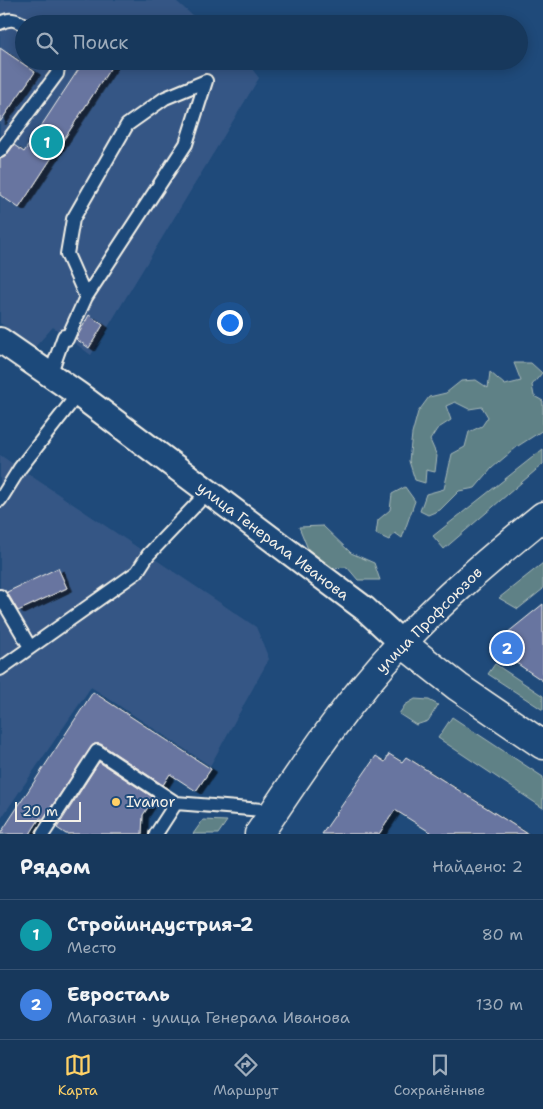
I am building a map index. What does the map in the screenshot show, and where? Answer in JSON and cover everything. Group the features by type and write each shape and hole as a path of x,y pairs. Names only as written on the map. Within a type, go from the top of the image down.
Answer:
{"main road":[{"name":"улица Профсоюзов","path":"259,834 342,713 402,643 464,582 543,516"},
{"name":"улица Генерала Иванова","path":"402,643 458,687 543,745"}],"street":[{"name":"улица Генерала Иванова","path":"0,340 78,394 372,615 402,643"}],"lane":[{"path":"0,23 8,19 15,20"},
{"path":"0,151 56,74 57,70"},
{"path":"50,375 64,336 67,339 86,297 186,144 206,81 165,98 127,125 73,219 67,254 86,297"},
{"path":"0,500 20,468 78,394"},
{"path":"0,669 137,572 148,555 208,492"},
{"path":"0,596 30,647"},
{"path":"43,834 97,751 176,803 275,811"},
{"path":"156,834 176,803"}],"shaded area":[{"path":"0,0 175,0 192,15 15,15 15,70 253,70 259,78 91,355 53,327 35,347 0,323"},
{"path":"0,455 256,627 269,659 210,766 91,687 0,820"}],"green space":[{"path":"514,363 531,363 542,373 532,385 534,396 543,401 543,430 518,446 492,468 475,488 459,491 440,510 428,515 420,511 426,494 444,489 452,454 465,447 469,432 482,426 488,417 482,407 469,409 455,402 446,406 451,420 437,429 430,440 437,456 435,472 426,470 425,483 415,480 409,461 412,434 418,412 429,397 446,393 461,381 476,380 488,388 490,372 505,385 521,381"},
{"path":"543,449 543,464 444,549 433,536"},
{"path":"405,487 415,501 402,538 395,533 389,540 376,534 378,520 390,510 392,494"},
{"path":"323,526 351,553 374,563 380,580 358,580 347,567 332,568 308,549 299,527"},
{"path":"543,563 543,589 518,609 499,598"},
{"path":"495,664 543,696 543,710 488,674"},
{"path":"415,699 429,700 438,705 428,721 416,725 399,714 405,705"},
{"path":"452,717 543,777 543,808 438,738"},
{"path":"203,820 227,821 218,834 193,834"}],"building":[{"path":"0,48 15,58 15,70 32,70 35,72 0,122"},
{"path":"78,70 109,70 19,208 0,195 0,159 6,156 14,145 24,152"},
{"path":"89,315 103,325 89,348 76,339"},
{"path":"58,568 67,588 18,611 7,592"},
{"path":"543,604 543,681 491,646"},
{"path":"93,692 211,769 196,791 170,774 163,785 101,744 94,744 43,819 40,818 30,834 0,834"},
{"path":"389,754 402,762 406,757 528,834 433,834 395,810 379,834 322,834 376,756 385,762"},
{"name":"Ivanor","path":"99,762 154,798 143,815 142,834 66,834 57,828"}],"place":[{"name":"Стройиндустрия-2","path":"47,142"},
{"name":"Евросталь","path":"507,648"},
{"name":"Ivanor","path":"116,802"}]}
